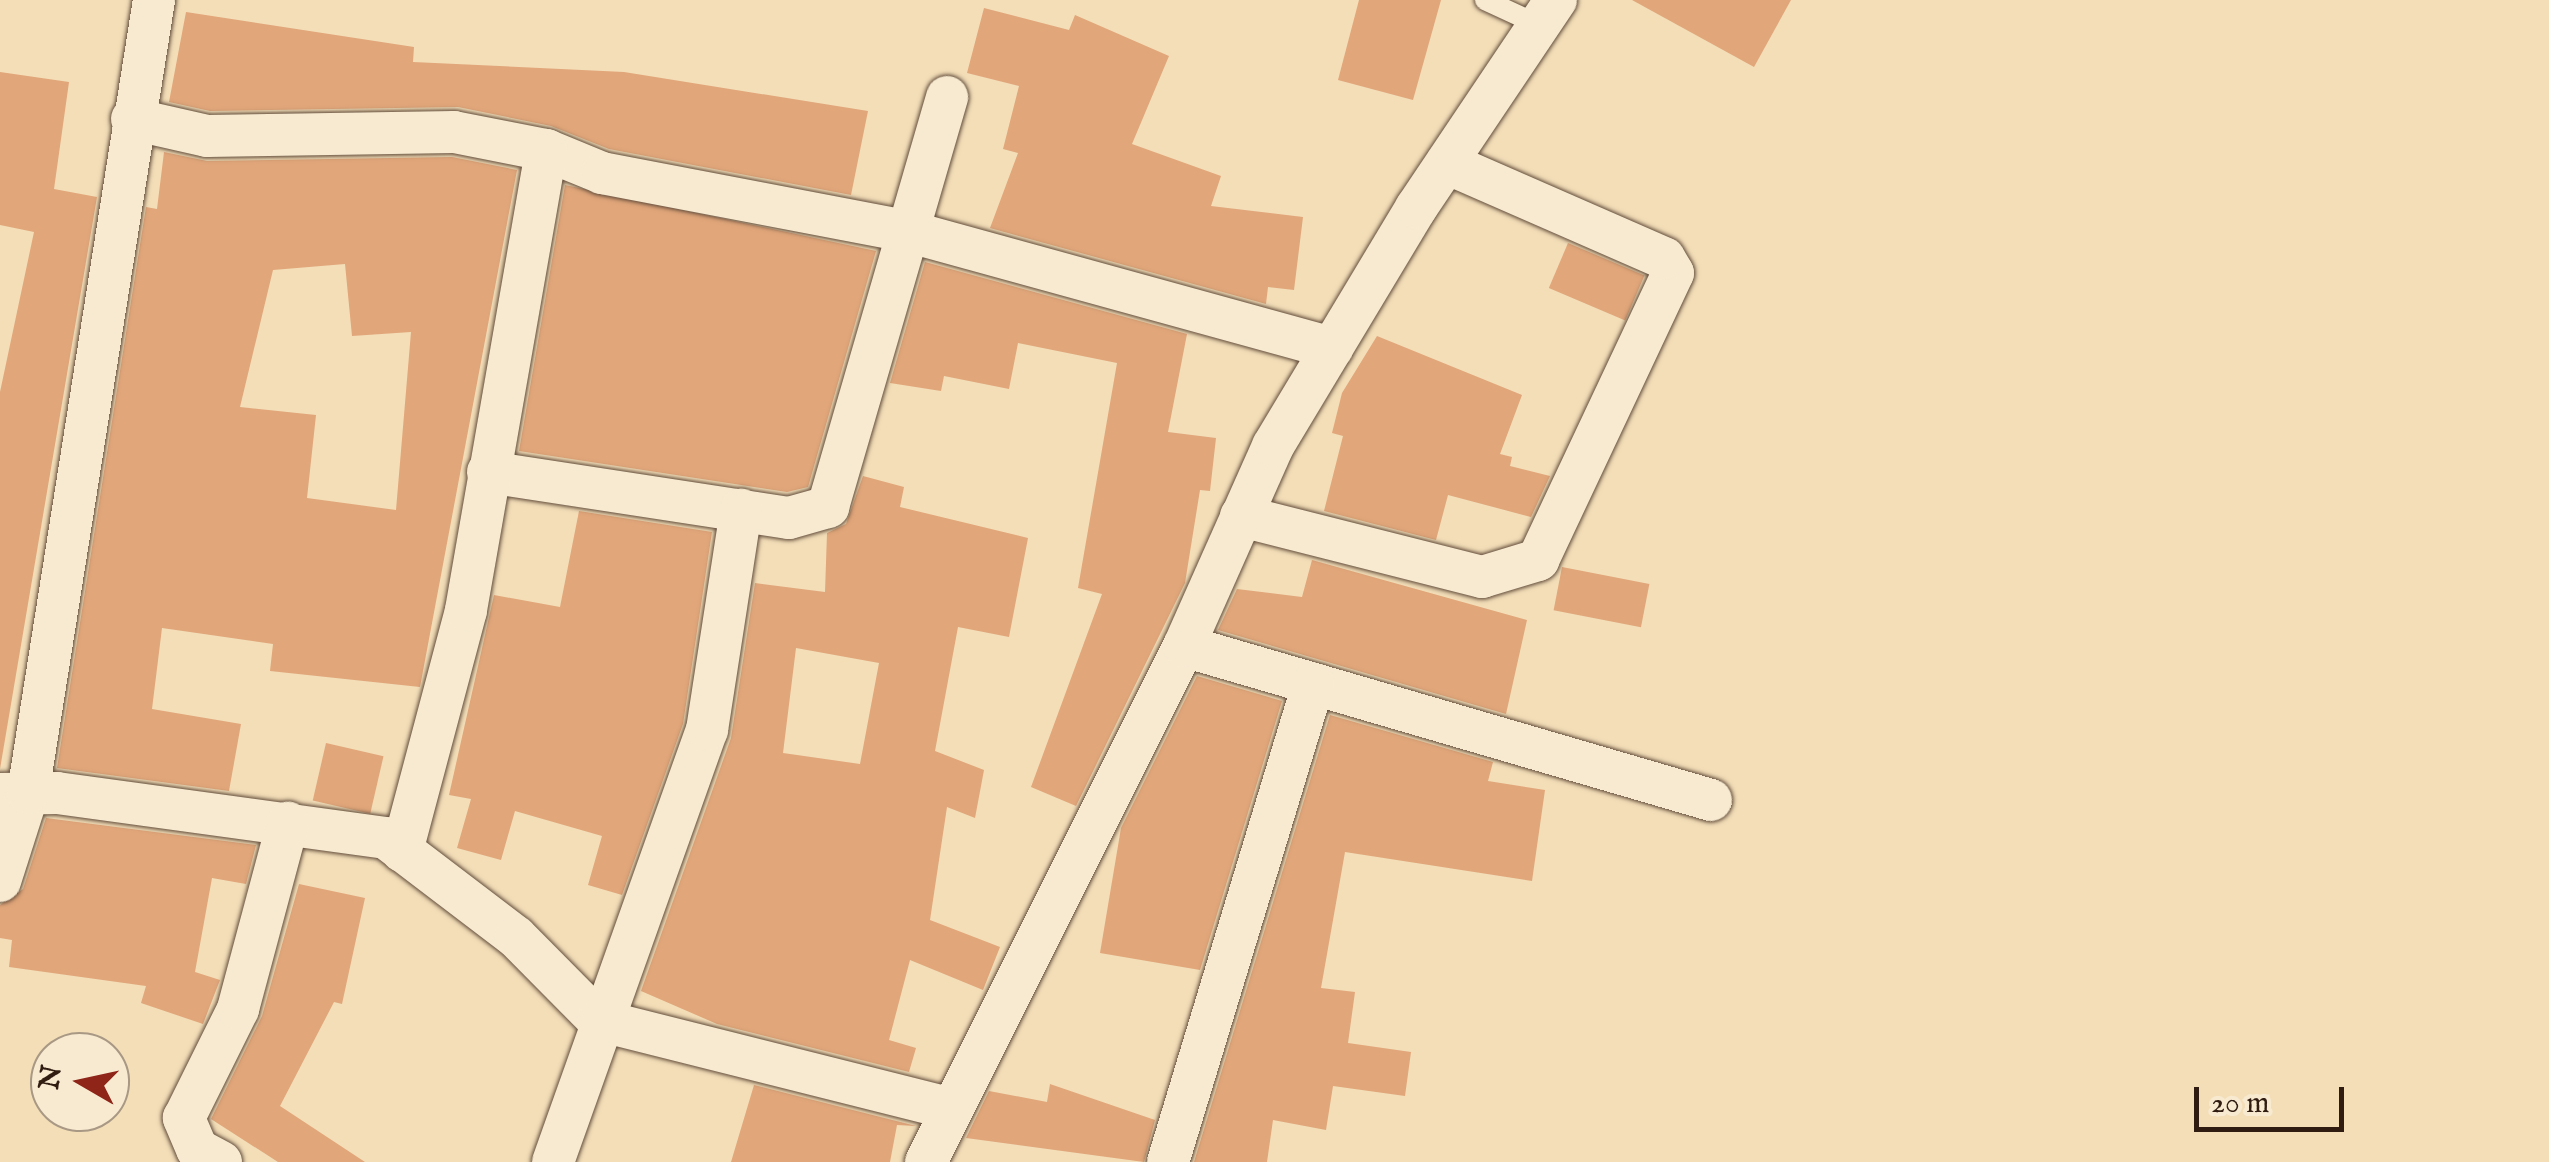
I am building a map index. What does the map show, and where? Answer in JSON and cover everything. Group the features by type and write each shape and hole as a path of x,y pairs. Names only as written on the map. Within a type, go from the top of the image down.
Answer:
{"street":[{"path":"0,881 154,0"},
{"path":"926,1162 948,1108 1184,646 1241,516 1332,348 1446,163 1548,12"},
{"path":"488,472 788,518 828,507 948,96"},
{"path":"132,120 207,136 454,132 546,150 602,173 907,230 1332,348"},
{"path":"402,851 466,610 546,150"},
{"path":"1241,516 1467,575 1509,576 1538,560 1673,274 1664,258 1446,163"},
{"path":"553,1162 598,1020 633,958 707,730 741,510"},
{"path":"1184,646 1711,800"},
{"path":"1168,1162 1313,684"},
{"path":"14,794 288,823 386,838 516,936 598,1020 948,1108"},
{"path":"222,1162 197,1149 184,1118 238,1010 288,823"}],"lane":[{"path":"1485,0 1548,12"}],"building":[{"path":"1359,0 1441,0 1413,100 1338,80"},
{"path":"1632,0 1791,0 1754,67"},
{"path":"984,8 1069,30 1075,15 1169,56 1132,144 1221,176 1211,206 1303,217 1294,290 1268,287 1266,304 990,228 1018,153 1003,149 1019,86 967,73"},
{"path":"186,12 414,47 413,62 624,72 868,111 851,195 609,149 551,126 458,107 210,111 169,102"},
{"path":"0,72 69,82 54,189 97,197 0,769 0,392 34,232 0,225"},
{"path":"164,152 207,161 452,157 517,170 420,687 270,671 273,644 162,628 152,709 241,724 229,791 57,768 146,207 157,209","holes":["345,264 352,336 411,332 396,510 307,498 316,415 240,407 273,270"]},
{"path":"565,185 876,251 808,487 787,492 519,451"},
{"path":"1568,243 1644,275 1625,321 1549,288"},
{"path":"925,262 1187,334 1168,432 1216,438 1210,491 1200,490 1185,583 1076,806 1031,787 1102,594 1078,588 1117,363 1018,343 1009,389 944,376 941,391 890,383"},
{"path":"1377,336 1522,395 1500,454 1512,457 1510,466 1550,476 1531,517 1448,495 1436,540 1324,511 1343,436 1332,433 1342,393"},
{"path":"863,476 904,487 900,507 1028,538 1009,637 958,627 935,751 984,770 975,818 947,807 930,920 1000,947 983,990 910,960 889,1040 916,1048 909,1072 717,1024 641,991 731,738 755,583 825,592 827,533 846,524","holes":["796,648 879,663 860,764 783,753"]},
{"path":"579,511 712,532 683,724 622,895 588,885 602,836 515,811 501,860 457,848 471,799 449,795 494,595 560,607"},
{"path":"1312,560 1527,620 1506,714 1218,630 1237,589 1302,597"},
{"path":"1562,567 1649,584 1641,627 1554,610"},
{"path":"1197,676 1282,701 1200,970 1100,953 1121,828"},
{"path":"1330,715 1493,762 1488,781 1545,790 1532,881 1345,852 1321,988 1355,992 1348,1043 1411,1052 1405,1096 1333,1086 1326,1130 1273,1120 1267,1162 1194,1162"},
{"path":"326,743 383,756 370,814 313,800"},
{"path":"46,818 256,845 246,884 212,878 195,972 220,980 203,1024 141,1003 146,986 9,967 12,940 0,938 0,905 23,889"},
{"path":"299,884 365,898 342,1004 334,1002 280,1106 365,1162 278,1162 211,1119 262,1016"},
{"path":"1050,1084 1155,1120 1144,1162 966,1138 989,1091 1047,1102"},
{"path":"754,1085 916,1126 897,1125 890,1162 731,1162"}]}
